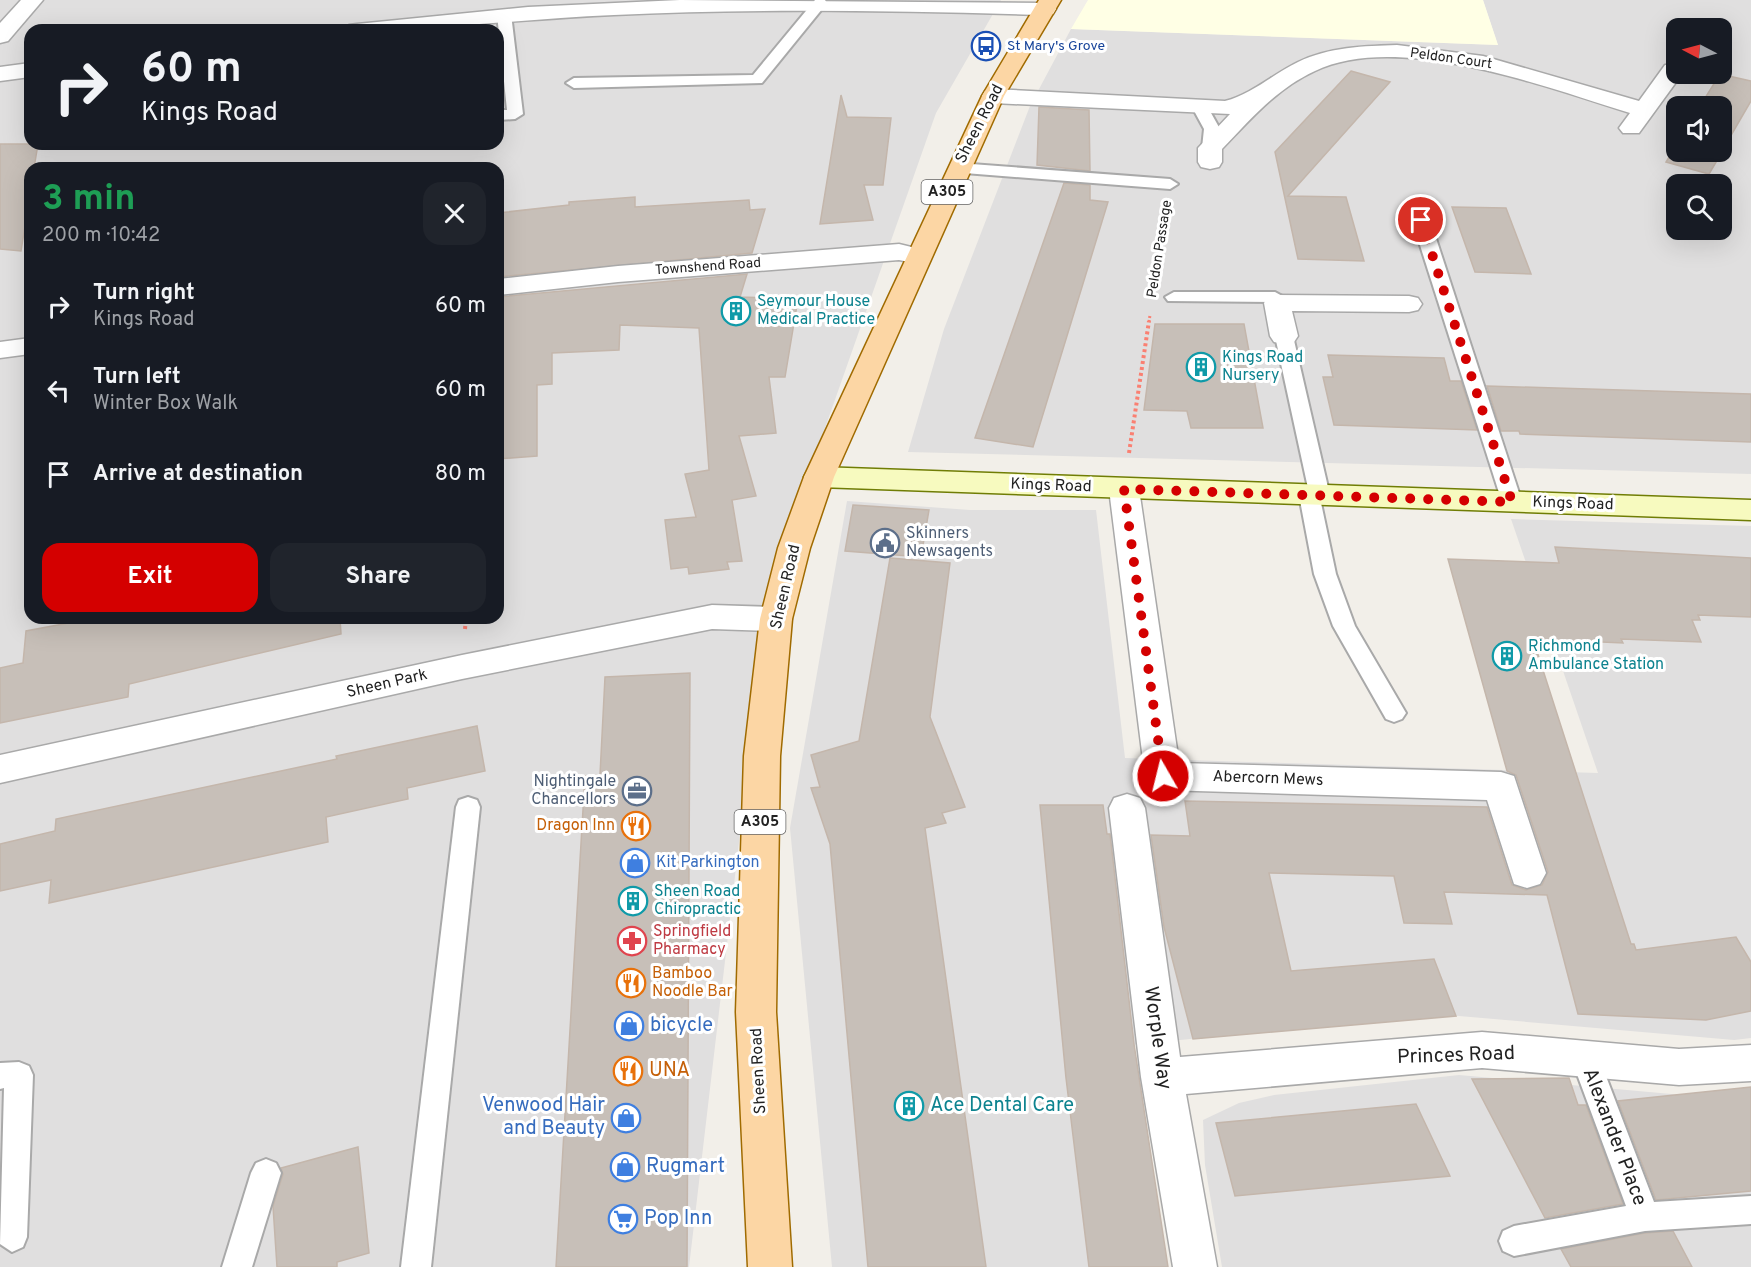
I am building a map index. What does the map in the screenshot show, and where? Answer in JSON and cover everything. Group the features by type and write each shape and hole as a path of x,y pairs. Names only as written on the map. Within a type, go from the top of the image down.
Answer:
{"main road":[{"name":"Sheen Road","path":"770,1267 756,976 762,756 776,619 794,548 819,477 958,168 993,96 1048,5"}],"street":[{"path":"0,36 32,0"},
{"path":"396,24 506,7 719,2 1048,5"},
{"name":"Peldon Court","path":"1210,155 1261,96 1286,78 1319,61 1383,51 1481,61 1644,110"},
{"path":"0,74 24,71"},
{"path":"1630,130 1666,80"},
{"name":"Peldon Court","path":"993,96 1200,107 1233,106 1261,96"},
{"name":"Townshend Road","path":"504,286 618,274 899,252 919,256"},
{"path":"1284,336 1274,292 1408,304"},
{"path":"0,350 24,347"},
{"name":"Kings Road","path":"819,477 1751,510"},
{"name":"Abercorn Mews","path":"1124,489 1163,776 1501,786 1527,873"},
{"name":"Sheen Park","path":"0,769 462,667 712,617 776,619"},
{"name":"Worple Way","path":"1127,808 1162,1077 1195,1267"},
{"name":"Princes Road","path":"1162,1077 1482,1050 1678,1067 1751,1063"}],"lane":[{"path":"574,83 757,80 820,3"},
{"path":"504,115 515,114 506,7"},
{"path":"1200,107 1212,129 1210,155"},
{"name":"Peldon Passage","path":"958,168 1170,184"},
{"path":"1421,220 1512,502"},
{"path":"1174,297 1274,292"},
{"path":"1284,336 1315,495 1325,574 1344,626 1394,713"},
{"path":"416,1267 468,807"},
{"name":"Alexander Place","path":"1584,1058 1645,1217 1751,1210"},
{"path":"0,1076 19,1075 12,1238"},
{"path":"237,1267 266,1173"},
{"path":"1515,1241 1645,1217"}],"path":[{"name":"Peldon Passage","path":"1156,278 1170,184"},
{"name":"Peldon Passage","path":"1124,489 1150,313"}],"shaded area":[{"path":"0,0 1001,0 936,113 769,587 689,1267 0,1267"},
{"path":"1088,0 1483,0 1498,45 1071,29"},
{"path":"1483,0 1751,0 1751,474 908,452 944,329 1030,106 1071,29 1498,45"},
{"path":"847,501 970,510 1096,510 1125,758 1598,773 1511,519 1751,526 1751,1038 1734,1040 1436,1014 1131,1045 1161,1267 832,1267 790,828"},
{"path":"1459,1075 1727,1099 1751,1097 1751,1267 1222,1267 1205,1165 1203,1120 1239,1103 1274,1095"}],"building":[{"path":"1351,71 1390,82 1288,196 1346,197 1364,261 1298,259 1275,152"},
{"path":"1732,77 1751,81 1751,101 1732,134 1732,96 1706,96 1714,84 1732,84"},
{"path":"841,95 847,117 891,118 883,185 864,185 873,220 820,224"},
{"path":"1039,107 1089,110 1090,171 1037,165"},
{"path":"0,144 24,144 24,150 37,150 35,162 24,162 24,232 21,251 0,249"},
{"path":"1666,162 1716,162 1709,174"},
{"path":"1064,183 1090,185 1090,200 1108,202 1033,447 975,438"},
{"path":"635,197 635,207 749,200 750,210 765,209 752,253 504,276 504,212 569,205 569,202"},
{"path":"1452,207 1506,208 1531,274 1475,272"},
{"path":"747,274 740,297 798,299 785,377 769,377 776,433 739,436 756,496 732,500 742,561 727,562 729,569 689,574 688,567 671,569 665,520 696,517 685,474 709,470 699,328 620,325 619,350 552,353 552,384 537,385 537,456 504,459 504,296"},
{"name":"Kings Road Nursery","path":"1155,324 1244,324 1263,428 1191,428 1187,411 1144,410"},
{"path":"1328,355 1444,358 1450,381 1461,381 1477,430 1334,425 1323,377 1333,377"},
{"path":"1487,386 1751,394 1751,442 1520,434 1519,431 1501,431"},
{"path":"853,505 929,510 921,557 845,551"},
{"path":"1555,547 1751,558 1751,617 1698,615 1700,620 1692,620 1701,642 1621,639 1623,643 1533,639 1631,944 1634,944 1636,950 1736,937 1751,962 1751,1011 1706,1020 1578,1014 1547,895 1444,892 1452,924 1404,923 1394,876 1269,873 1291,971 1434,959 1456,1016 1193,1039 1164,927 1151,835 1190,836 1185,801 1487,807 1512,885 1526,890 1542,885 1548,872 1516,775 1507,771 1448,559 1559,563"},
{"path":"890,558 950,563 930,717 965,807 942,813 946,823 925,828 986,1267 868,1267 830,844 811,788 820,787 811,755 859,741"},
{"path":"63,624 340,624 341,634 129,684 128,697 0,723 0,668 23,663 26,631"},
{"path":"690,673 687,1267 556,1267 585,776 600,775 605,677"},
{"path":"477,726 485,771 407,788 408,799 326,817 328,842 49,903 51,880 0,891 0,844 55,831 56,819 337,759 336,756"},
{"path":"1040,805 1103,805 1107,834 1110,834 1134,1044 1168,1267 1089,1267 1066,1078"},
{"path":"1569,1078 1578,1105 1586,1105 1623,1204 1545,1218 1472,1079"},
{"path":"1751,1087 1751,1191 1656,1200 1618,1101"},
{"path":"1416,1104 1450,1176 1235,1196 1216,1123"},
{"path":"358,1147 369,1253 337,1262 337,1267 277,1267 273,1206 283,1174 281,1168"},
{"path":"1673,1231 1692,1267 1571,1267 1561,1249 1645,1233"}],"place":[{"name":"St Mary's Grove","path":"986,46"},
{"name":"Seymour House Medical Practice","path":"736,311"},
{"name":"Kings Road Nursery","path":"1201,367"},
{"name":"Skinners Newsagents","path":"885,543"},
{"name":"Richmond Ambulance Station","path":"1507,656"},
{"name":"Nightingale Chancellors","path":"637,791"},
{"name":"Dragon Inn","path":"636,826"},
{"name":"Kit Parkington","path":"635,863"},
{"name":"Sheen Road Chiropractic","path":"633,901"},
{"name":"Springfield Pharmacy","path":"632,941"},
{"name":"Bamboo Noodle Bar","path":"631,983"},
{"name":"bicycle","path":"629,1026"},
{"name":"UNA","path":"628,1071"},
{"name":"Ace Dental Care","path":"909,1106"},
{"name":"Venwood Hair and Beauty","path":"626,1118"},
{"name":"Rugmart","path":"625,1167"},
{"name":"Pop Inn","path":"623,1219"}],"route":[{"path":"1163,776 1124,489 1512,502 1421,220"}]}
